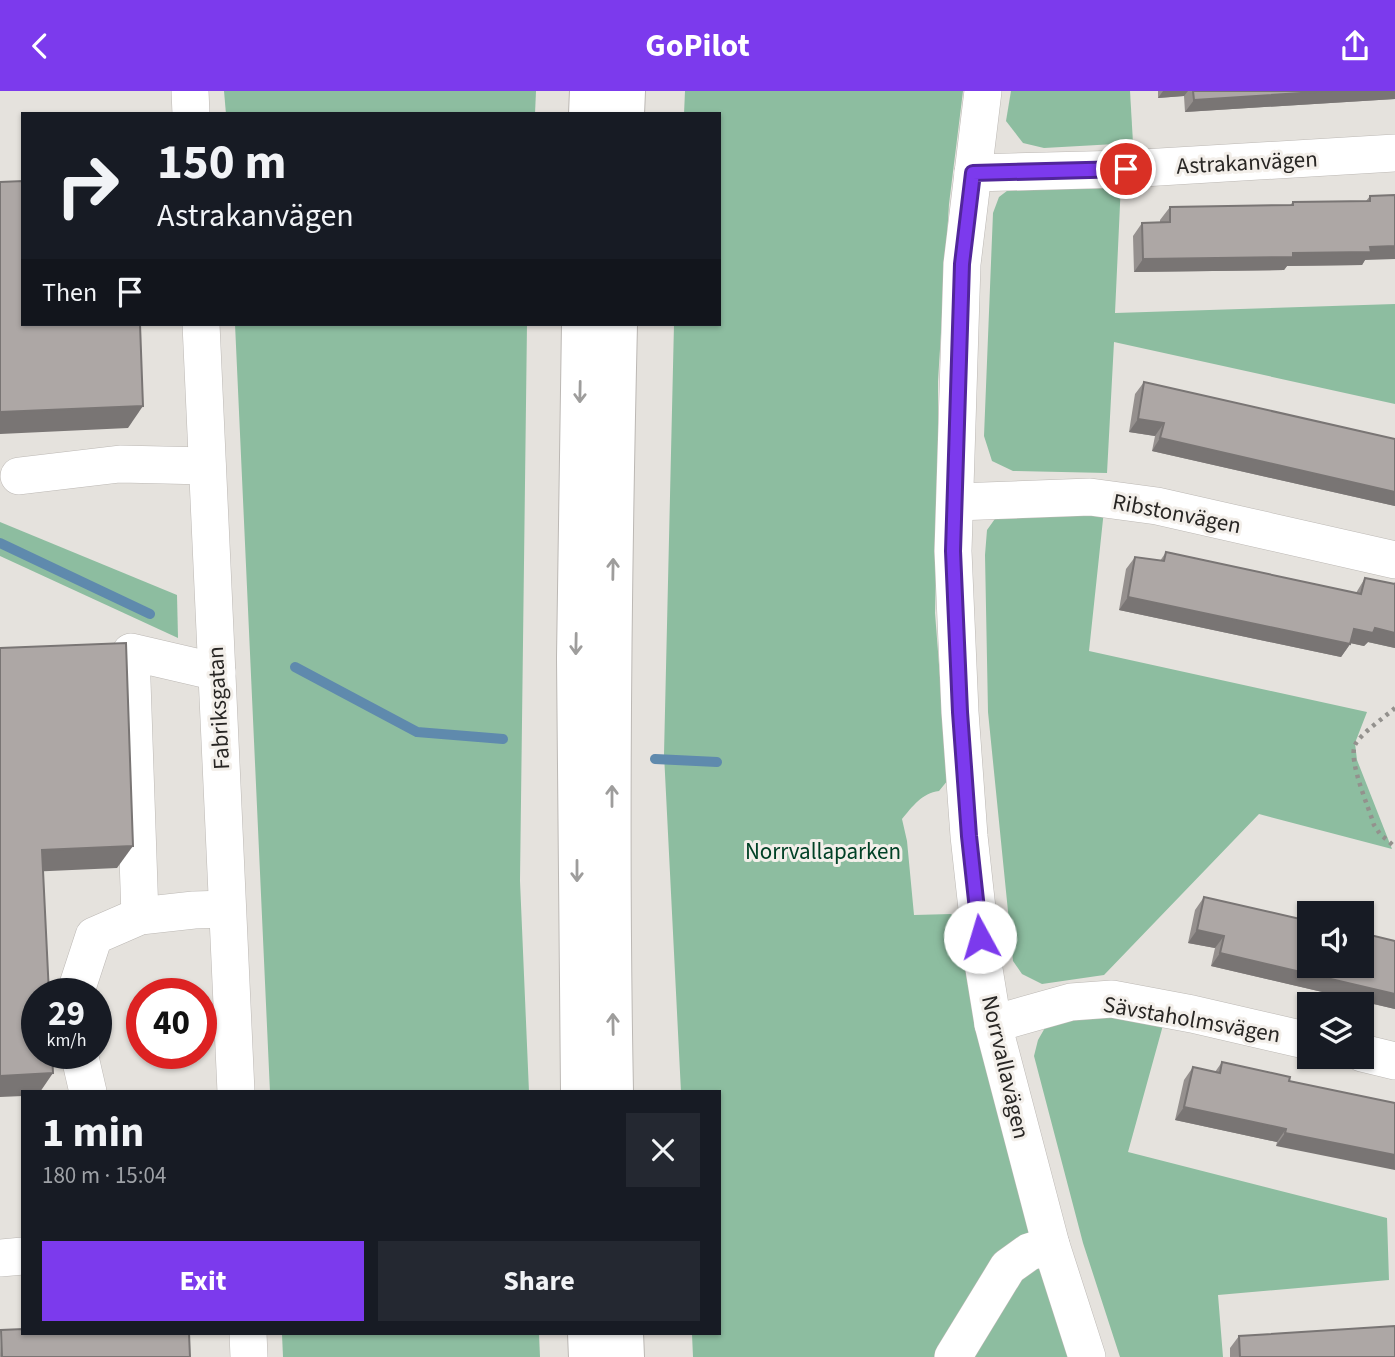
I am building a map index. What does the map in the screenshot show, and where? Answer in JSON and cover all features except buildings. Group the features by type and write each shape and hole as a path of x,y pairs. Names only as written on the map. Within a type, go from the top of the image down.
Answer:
{"highway":[{"path":"588,112 589,91"},
{"path":"625,112 626,91"},
{"path":"580,1090 576,658 581,326"},
{"path":"614,1090 612,571 618,326"},
{"path":"587,1335 588,1357"},
{"path":"624,1335 625,1357"}],"street":[{"path":"190,91 191,112"},
{"name":"Norrvallavägen","path":"983,91 962,264 953,551 969,836 983,963 993,1024 1051,1245 1087,1357"},
{"name":"Astrakanvägen","path":"973,173 1126,169 1395,153"},
{"name":"Fabriksgatan","path":"201,326 236,1090"},
{"path":"19,476 120,464 207,466"},
{"name":"Ribstonvägen","path":"956,502 1090,497 1157,506 1395,560"},
{"path":"140,916 131,652 216,672"},
{"path":"80,978 94,936 140,916 227,909"},
{"name":"Sävstaholmsvägen","path":"993,1024 1071,1002 1112,999 1297,1038"},
{"path":"1374,1056 1395,1061"},
{"path":"83,1069 88,1090"},
{"path":"953,1357 1008,1267 1029,1252 1051,1245"},
{"path":"0,1258 21,1257"},
{"path":"248,1335 249,1357"}],"path":[{"path":"1395,708 1360,739 1354,747 1353,759 1374,825 1395,847"}],"green space":[{"path":"224,91 536,91 535,112 226,112"},
{"name":"Norrvallaparken","path":"685,91 963,91 949,204 938,381 935,613 948,780 939,791 918,801 902,819 907,841 914,915 951,914 963,921 1074,1357 693,1357 692,1335 721,1335 721,1090 681,1090 664,754 674,326 721,326 721,112 684,112"},
{"path":"1011,91 1130,91 1133,143 1044,148 1023,143 1006,121"},
{"path":"1121,183 1115,313 1395,304 1395,404 1114,342 1107,473 1013,471 992,461 984,436 993,213 999,197 1016,184"},
{"path":"235,326 527,326 520,881 529,1090 270,1090"},
{"path":"1104,510 1089,651 1367,712 1355,743 1357,760 1392,849 1259,814 1104,975 1042,984 1022,974 1013,961 988,712 985,555 987,530 997,516"},
{"path":"0,522 177,595 178,638 0,556"},
{"path":"1116,1008 1165,1018 1128,1152 1387,1218 1389,1280 1218,1295 1223,1357 1120,1357 1083,1243 1034,1056 1038,1040 1046,1026"},
{"path":"282,1335 539,1335 540,1357 283,1357"}],"waterway":[{"path":"0,543 150,614"},
{"path":"295,667 417,732 503,739"},
{"path":"655,759 717,762"}],"route":[{"path":"980,937 960,712 953,551 962,264 973,173 1126,169"}]}
